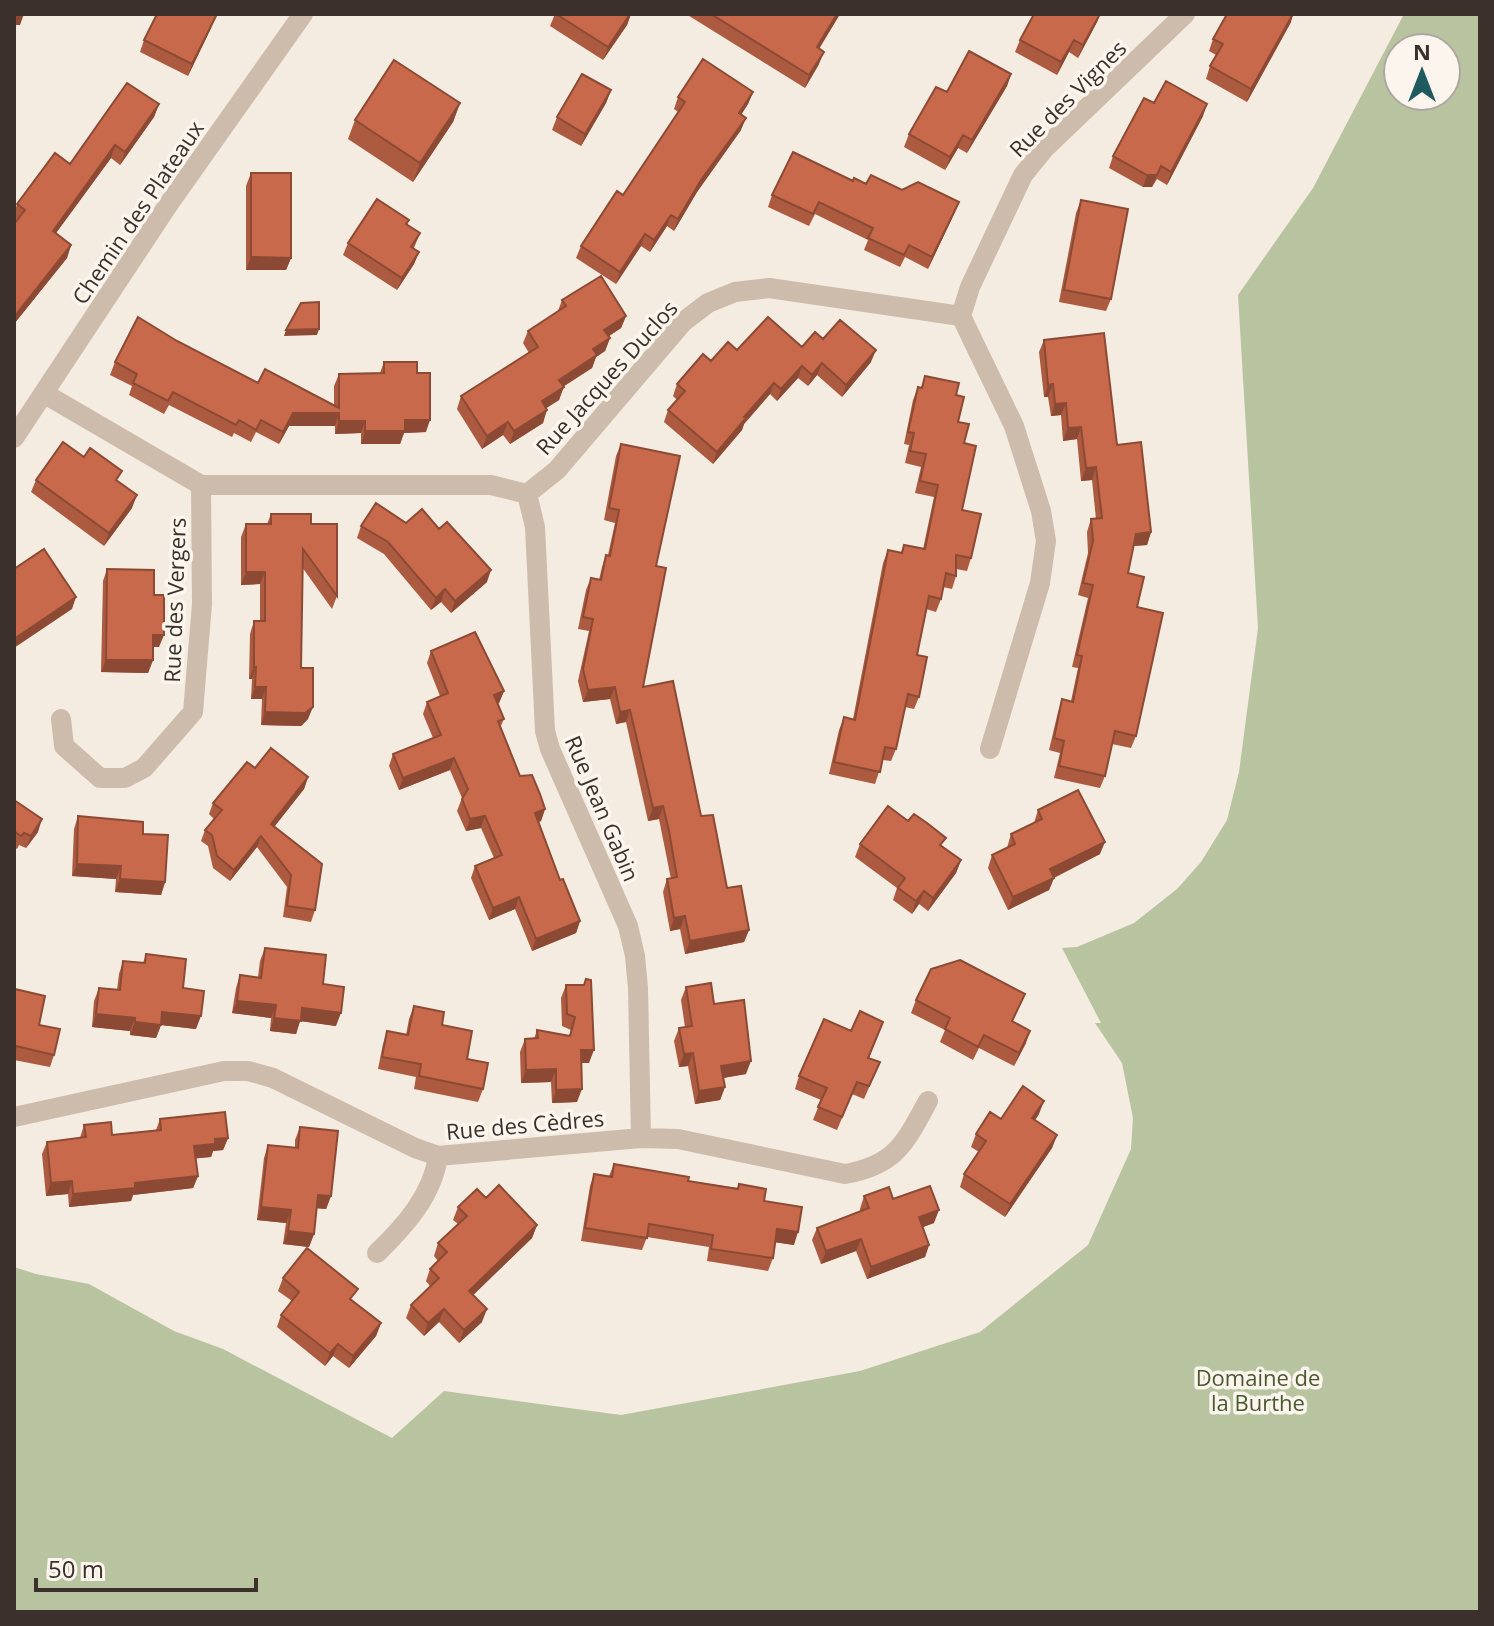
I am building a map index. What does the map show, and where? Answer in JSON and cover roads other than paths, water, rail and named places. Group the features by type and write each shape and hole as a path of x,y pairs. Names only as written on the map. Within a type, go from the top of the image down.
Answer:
{"street":[{"name":"Chemin des Plateaux","path":"14,438 168,205 303,14"},
{"name":"Rue des Vignes","path":"961,316 970,287 1023,175 1045,148 1185,14"},
{"name":"Rue Jacques Duclos","path":"527,494 557,470 683,322 708,303 735,292 769,288 961,316"},
{"path":"961,316 1014,426 1041,511 1046,541 1040,583 990,749"},
{"path":"45,394 201,485 491,485 527,494"},
{"name":"Rue des Vergers","path":"61,719 64,746 100,778 125,778 144,768 193,712 202,604 201,485"},
{"name":"Rue Jean Gabin","path":"527,494 535,527 545,731 550,749 628,926 635,956 641,1138"},
{"name":"Rue des Cèdres","path":"14,1117 224,1071 248,1071 273,1078 415,1148 438,1156 641,1138 678,1139 845,1174 869,1170 887,1161 909,1137 928,1101"},
{"path":"377,1253 408,1224 436,1172 438,1156"}],"park label":[{"name":"Domaine de la Burthe","path":"1258,1390"}]}
